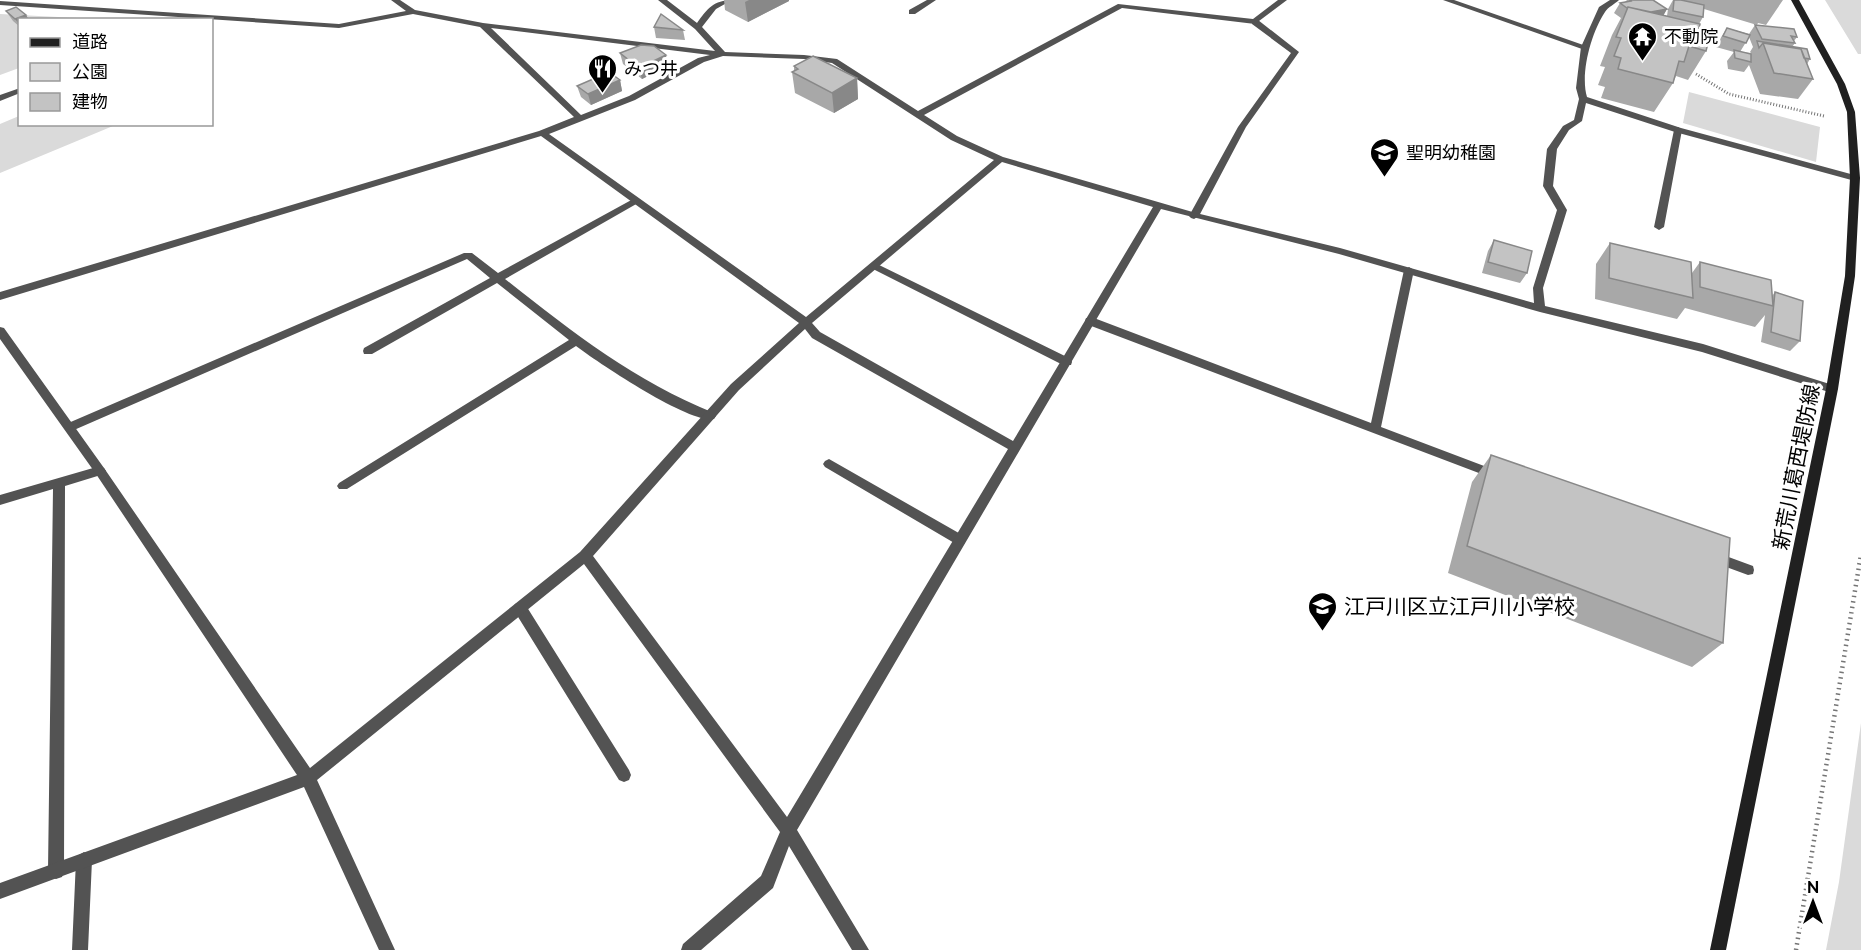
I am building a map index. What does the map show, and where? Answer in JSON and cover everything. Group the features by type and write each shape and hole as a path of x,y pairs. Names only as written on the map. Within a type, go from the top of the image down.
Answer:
{"main road":[{"name":"新荒川葛西堤防線","path":"1718,950 1832,389 1850,276 1855,178 1851,112 1847,98 1828,58 1795,0"}],"street":[{"path":"395,0 413,12"},
{"path":"662,0 698,27 723,54"},
{"path":"698,27 713,7 728,0"},
{"path":"912,12 932,0"},
{"path":"1255,22 1283,0"},
{"path":"1447,0 1585,47"},
{"path":"1540,308 1538,288 1562,210 1548,186 1552,149 1566,128 1578,121 1583,99 1580,88 1585,47 1602,9 1615,0"},
{"path":"0,3 204,18"},
{"path":"920,114 1119,3 1255,22 1295,52 1242,127 1194,216"},
{"path":"213,19 339,26 413,12 483,25 723,54 804,57 834,61 920,114 954,138 1000,159 1194,216 1340,251 1540,308 1703,348 1832,389"},
{"path":"483,25 581,119"},
{"path":"0,296 542,133 632,98 702,60 723,54"},
{"path":"0,98 18,91"},
{"path":"1583,99 1678,130 1855,178"},
{"path":"1659,227 1678,130"},
{"path":"542,133 806,323 816,335 1014,447"},
{"path":"0,891 308,778 585,556 735,387 806,323 1000,159"},
{"path":"368,351 500,279 635,201"},
{"path":"689,950 767,882 788,830 1158,206"},
{"path":"70,427 468,255 609,364 690,409 710,416"},
{"path":"875,266 1067,362"},
{"path":"1376,429 1409,270"},
{"path":"1090,321 1507,479"},
{"path":"0,331 70,427 308,778 387,950"},
{"path":"343,486 577,340"},
{"path":"829,464 960,540"},
{"path":"0,500 100,471"},
{"path":"56,871 59,483"},
{"path":"1704,553 1748,570"},
{"path":"585,556 788,830 861,950"},
{"path":"520,608 624,775"},
{"path":"80,950 84,860"}],"path":[{"path":"1696,74 1729,94 1825,116"},
{"path":"1796,950 1861,554"}],"green space":[{"path":"1825,0 1861,0 1861,54 1858,54"},
{"path":"0,14 78,18 18,18 18,68 0,75"},
{"path":"1689,92 1820,127 1816,162 1683,123"},
{"path":"18,116 18,126 113,126 0,173 0,124"},
{"path":"1861,723 1861,950 1826,950 1839,882"}],"building":[{"path":"1630,0 1653,0 1667,9 1651,12 1627,8 1620,3"},
{"path":"1674,0 1704,5 1703,17 1673,11"},
{"path":"16,7 26,15 15,19 6,11"},
{"path":"1628,7 1700,24 1698,32 1710,35 1706,51 1689,46 1684,62 1679,61 1673,83 1618,69 1621,58 1614,56 1621,38 1616,37"},
{"path":"661,14 683,30 654,27"},
{"path":"1755,25 1794,29 1797,37 1791,36 1795,43 1762,39"},
{"path":"1727,28 1750,35 1746,43 1723,36"},
{"path":"1757,41 1807,49 1810,59 1804,58 1801,49 1763,43 1759,48"},
{"path":"1763,43 1801,49 1813,79 1774,73"},
{"path":"641,45 654,46 666,55 639,68 620,53"},
{"path":"1734,50 1751,54 1751,62 1735,58"},
{"path":"813,56 857,78 832,93 792,72 798,69 794,66"},
{"path":"609,72 620,80 588,94 577,86"},
{"path":"1494,240 1532,251 1527,273 1488,262"},
{"path":"1610,243 1691,262 1693,298 1609,278"},
{"path":"1700,262 1771,280 1773,306 1700,287"},
{"path":"1775,292 1803,301 1800,341 1771,332"},
{"path":"1491,455 1730,538 1723,643 1467,546"}],"place":[{"name":"不動院","path":"1643,62"},
{"name":"みつ井","path":"603,94"},
{"name":"聖明幼稚園","path":"1385,178"},
{"name":"江戸川区立江戸川小学校","path":"1323,632"}]}
